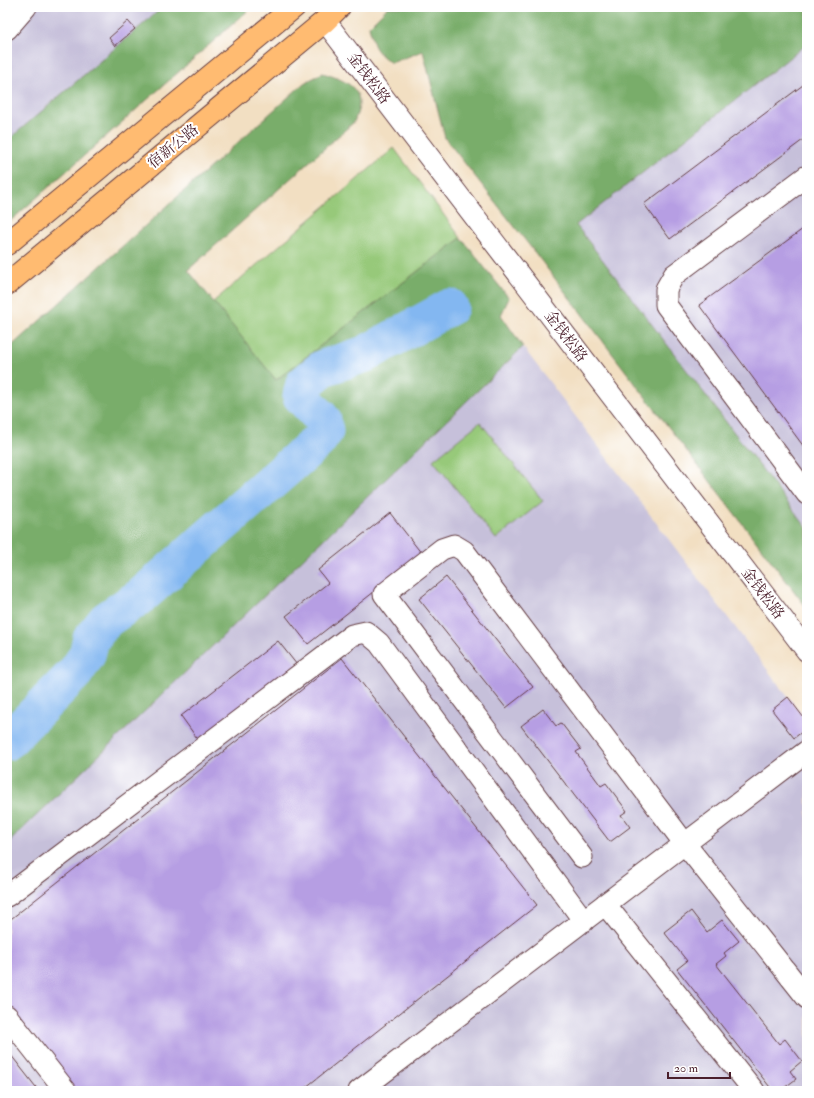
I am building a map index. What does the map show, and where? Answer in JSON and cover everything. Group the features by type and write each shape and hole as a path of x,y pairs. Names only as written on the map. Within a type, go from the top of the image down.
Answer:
{"highway":[{"name":"宿新公路","path":"7,244 294,7"},
{"name":"宿新公路","path":"7,284 332,14"}],"street":[{"path":"7,29 26,7"},
{"name":"金钱松路","path":"332,14 807,651"},
{"path":"807,176 674,275 666,289 666,305 807,494"},
{"path":"582,857 384,594 442,549 454,546 464,551 685,844 807,998"},
{"path":"7,896 352,635 366,632 379,643 584,921"},
{"path":"359,1091 807,751"},
{"path":"605,904 754,1091"},
{"path":"7,1016 66,1091"}],"shaded area":[{"path":"7,7 163,7 7,141"},
{"path":"807,44 807,528 576,225"},
{"path":"523,347 807,722 807,1091 7,1091 7,844"}],"green space":[{"path":"163,7 252,7 7,224 7,141"},
{"path":"388,7 807,7 807,44 576,225 807,528 807,608 536,254 445,138 423,51 391,63 377,51 373,43 369,26"},
{"path":"323,73 347,83 356,91 359,104 354,122 188,270 276,380 461,238 509,298 501,315 523,347 7,844 7,350 304,83"},
{"path":"394,148 461,238 276,380 213,302"},
{"path":"480,422 543,501 496,539 433,460"}],"building":[{"path":"128,21 135,29 115,46 109,38"},
{"path":"807,82 807,137 670,239 644,204"},
{"path":"807,226 807,451 699,305"},
{"path":"390,513 422,554 308,644 286,616 328,583 318,570"},
{"path":"446,577 533,687 506,708 419,599"},
{"path":"278,641 297,665 199,741 181,716"},
{"path":"342,658 537,905 301,1091 73,1091 7,1008 7,922"},
{"path":"788,697 807,722 807,728 794,738 772,710"},
{"path":"543,709 556,726 561,723 581,749 576,752 601,786 606,783 627,811 621,815 630,827 610,842 521,726"},
{"path":"691,911 707,932 722,920 739,941 724,953 726,956 716,964 779,1044 785,1039 802,1061 790,1071 796,1079 780,1091 773,1091 677,969 687,961 664,932"},
{"path":"7,1050 39,1091 7,1091"}],"waterway":[{"path":"7,742 75,673 87,655 91,639 106,620 141,596 318,441 325,431 323,420 301,396 304,384 323,368 365,354 450,307"}]}
